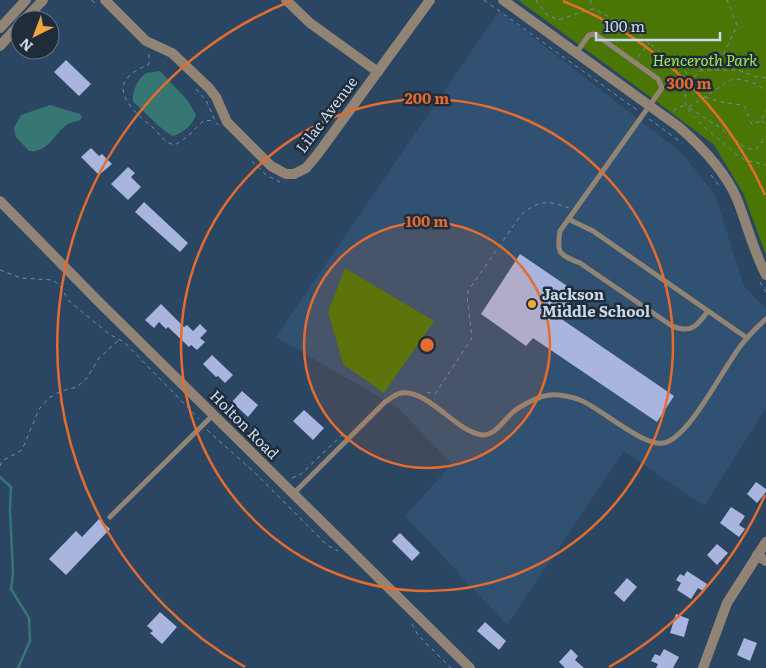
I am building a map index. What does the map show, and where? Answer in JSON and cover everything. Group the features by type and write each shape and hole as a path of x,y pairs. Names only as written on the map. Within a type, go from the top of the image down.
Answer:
{"street":[{"path":"0,28 26,0"},
{"path":"34,10 43,0"},
{"path":"286,0 310,23 378,72"},
{"name":"Lilac Avenue","path":"101,3 146,41 172,53 183,62 212,93 222,115 232,128 271,166 286,174 294,174 306,168 430,0"},
{"path":"503,0 576,53 646,110 694,140 721,172 736,197 762,276"},
{"path":"0,46 10,35"},
{"name":"Holton Road","path":"0,201 292,494 470,668"},
{"path":"704,668 727,602 762,558 766,542"}],"lane":[{"path":"576,53 589,36 595,34 658,79 662,88 560,231 558,245 563,256 580,263 672,326 681,330 692,328 708,311"},
{"path":"568,219 593,231 747,338"},
{"path":"292,494 384,402 407,392 417,395 461,426 476,434 484,435 498,428 514,411 530,402 550,395 579,400 598,410 643,440 661,444 679,435 747,338 766,320"},
{"path":"110,517 213,415"}],"path":[{"path":"92,0 101,3"},
{"path":"484,0 646,110 685,145"},
{"path":"536,0 546,14 558,20 591,9 620,21 638,32 649,43 680,64 686,72 688,81 685,96 688,108 737,155 753,163 766,166"},
{"path":"590,0 594,10"},
{"path":"716,70 737,26 727,0"},
{"path":"634,62 649,43"},
{"path":"149,53 149,64 137,70 124,83 123,90 126,99 138,115 153,127 168,144 175,145 187,137 204,120 215,121"},
{"path":"680,64 704,70 738,70 757,78 766,78"},
{"path":"688,81 704,70"},
{"path":"688,108 726,82 739,78 766,91"},
{"path":"195,88 206,100 220,128"},
{"path":"705,96 745,107 752,124 762,121"},
{"path":"688,108 719,127 747,149 756,149 766,136"},
{"path":"762,121 766,110"},
{"path":"762,121 766,125"},
{"path":"250,159 266,175 278,182 286,183"},
{"path":"710,173 722,191"},
{"path":"422,392 435,394 472,338 468,291 521,215 530,207 542,202 554,202 574,211"},
{"path":"0,270 21,278 53,280 60,286 69,301 109,334 124,342 204,425 327,545 341,554"},
{"path":"762,276 766,292"},
{"path":"0,466 2,461 22,450 39,409 49,398 60,391 78,387 87,378 99,358 119,340"},
{"path":"289,478 300,475 332,442 349,430"},
{"path":"409,621 418,635 451,668"}],"shaded area":[{"path":"499,11 682,153 715,195 744,286 766,309 766,408 704,506 624,451 507,625 405,516 452,464 398,408 276,337"},
{"path":"160,71 188,101 196,115 187,128 173,136 133,102 134,90 140,78 147,73"},
{"path":"50,105 80,114 82,117 80,120 63,128 46,146 36,151 29,151 16,137 14,128 21,115"}],"green space":[{"name":"Henceroth Park","path":"518,0 766,0 766,255 743,193 714,145"},
{"path":"345,268 434,321 384,393 343,364 328,312"}],"building":[{"path":"66,60 91,84 79,96 54,72"},
{"path":"91,148 99,156 102,154 112,164 99,175 81,157"},
{"path":"128,167 135,173 131,177 141,187 128,200 111,184"},
{"path":"144,202 188,243 180,252 135,212"},
{"path":"520,254 576,292 560,318 674,396 657,422 533,338 526,346 481,314"},
{"path":"161,304 184,327 187,325 193,331 200,324 207,331 200,338 205,342 197,350 191,345 189,347 168,327 166,329 159,322 154,328 145,320"},
{"path":"212,355 233,375 225,383 203,364"},
{"path":"242,391 258,405 248,417 232,402"},
{"path":"304,410 324,428 313,440 293,421"},
{"path":"756,482 766,489 766,492 757,503 747,494"},
{"path":"731,507 745,516 739,525 745,529 739,537 720,523"},
{"path":"99,519 110,529 66,575 49,559 76,531 82,537"},
{"path":"400,533 420,553 412,561 392,541"},
{"path":"717,544 728,553 717,565 707,555"},
{"path":"687,571 707,584 703,591 698,588 691,599 677,590 681,583 676,580 680,574 684,576"},
{"path":"627,578 637,587 624,602 614,593"},
{"path":"160,612 177,627 162,644 150,633 153,631 147,626"},
{"path":"676,614 689,619 684,637 670,633"},
{"path":"485,622 506,641 499,650 477,631"},
{"path":"744,638 757,643 750,661 737,655"},
{"path":"571,649 578,656 575,660 584,668 565,668 559,662"},
{"path":"664,649 679,657 673,668 656,668 658,664 651,661 655,654 660,656"}],"waterway":[{"path":"0,477 11,487 10,510 13,573 11,589 29,618 30,641 18,668"}],"place":[{"name":"Jackson Middle School","path":"532,304"}]}
